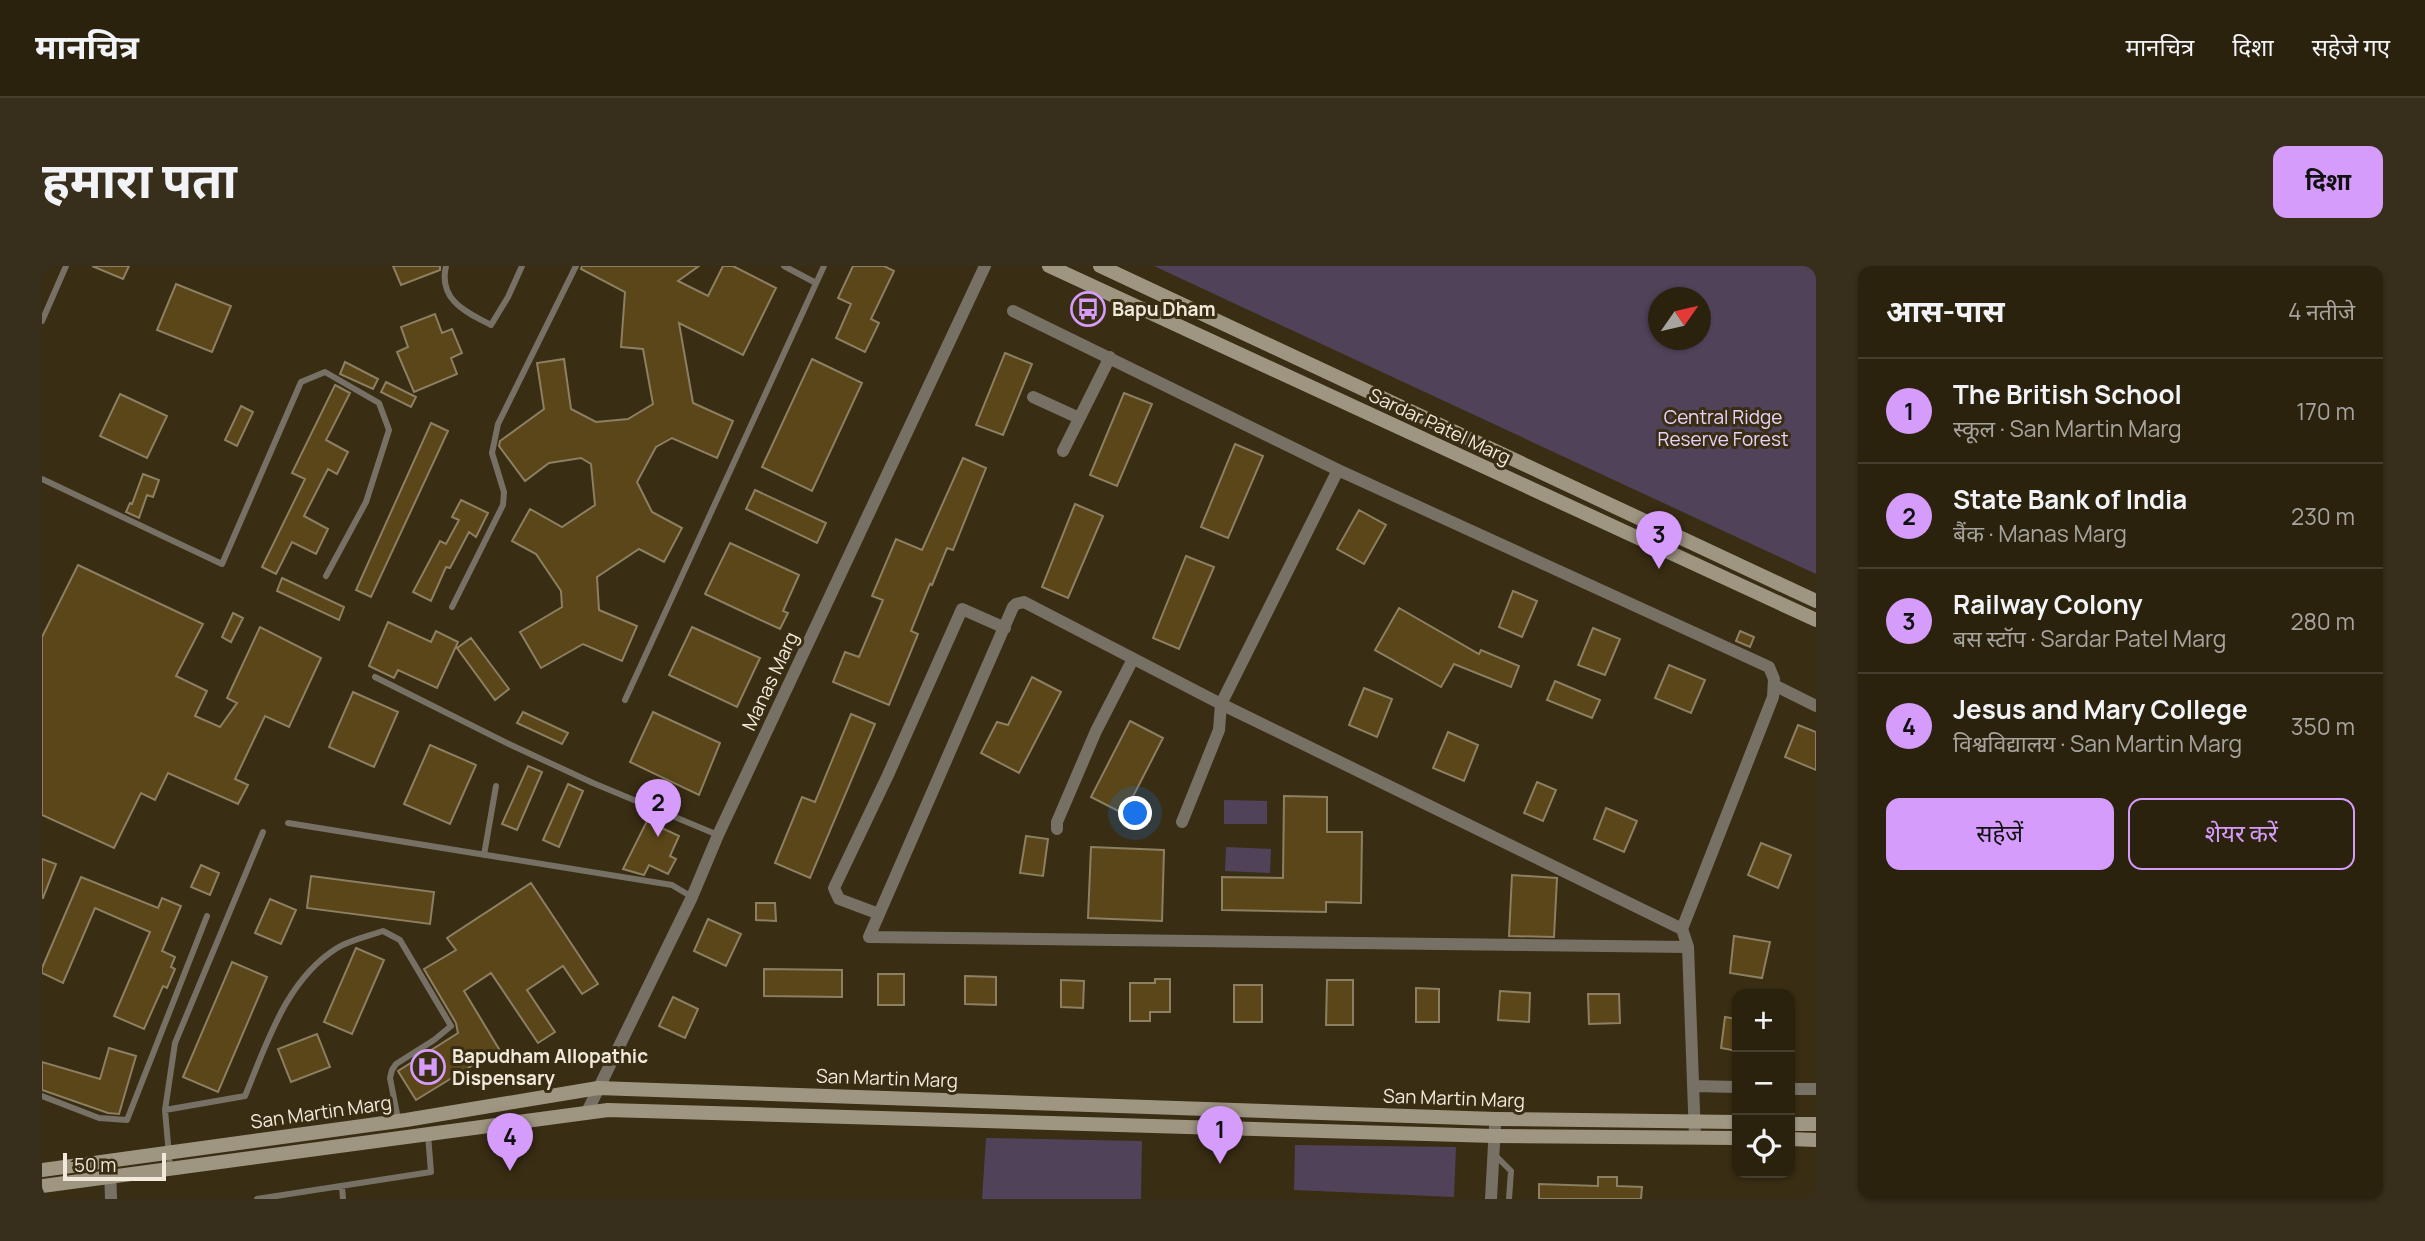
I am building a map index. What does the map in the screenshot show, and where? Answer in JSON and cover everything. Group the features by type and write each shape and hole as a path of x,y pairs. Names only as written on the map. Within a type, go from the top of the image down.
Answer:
{"street":[{"name":"Manas Marg","path":"587,1112 692,897 718,835 985,266"},
{"name":"Sardar Patel Marg","path":"1049,266 1816,620"},
{"name":"Sardar Patel Marg","path":"1101,266 1816,601"},
{"path":"1013,311 1338,470 1762,663 1771,671 1773,696 1682,929 1688,947 1695,1137"},
{"path":"1063,451 1110,357"},
{"path":"1033,397 1079,418"},
{"path":"1182,822 1219,730 1221,704 1338,470"},
{"path":"1682,929 1221,704 1024,602 1013,607 869,937 1688,947"},
{"path":"879,914 839,899 834,888 962,609 1005,628"},
{"path":"1057,829 1057,822 1097,731 1133,659"},
{"path":"1774,685 1816,706"},
{"path":"1693,1086 1732,1087"},
{"name":"San Martin Marg","path":"42,1186 111,1176 170,1160 598,1088 1496,1119 1732,1122"},
{"path":"1795,1089 1816,1089"},
{"name":"San Martin Marg","path":"42,1170 110,1160 170,1160 428,1133 608,1110 1494,1136 1732,1138"},
{"path":"1492,1199 1496,1119"},
{"path":"1795,1124 1816,1125"},
{"path":"1795,1139 1816,1140"},
{"path":"110,1160 111,1199"}],"lane":[{"path":"42,321 66,266"},
{"path":"446,266 443,278 456,307 491,325 522,266"},
{"path":"452,607 503,505 503,492 492,453 498,424 576,266"},
{"path":"784,266 816,283"},
{"path":"625,700 824,266"},
{"path":"42,479 222,564 301,382 325,372 379,402 388,430 366,502 326,576"},
{"path":"375,677 581,778 718,835"},
{"path":"484,855 496,786"},
{"path":"288,823 672,885 692,897"},
{"path":"170,1160 165,1110 175,1043 263,832"},
{"path":"42,1096 99,1118 127,1120 207,916"},
{"path":"165,1110 245,1096 281,1010 308,973 338,947 383,931 400,940 452,1026 396,1064 392,1070 390,1079 398,1121"},
{"path":"257,1199 431,1172 428,1133"},
{"path":"1493,1154 1509,1166 1511,1171 1509,1199"},
{"path":"342,1187 344,1199"}],"green space":[{"name":"Central Ridge Reserve Forest","path":"1154,266 1816,266 1816,574"},
{"path":"1224,800 1267,801 1267,824 1224,824"},
{"path":"1226,847 1271,849 1270,873 1225,871"},
{"path":"986,1138 1142,1141 1141,1199 982,1199"},
{"path":"1295,1145 1456,1147 1454,1197 1294,1190"}],"building":[{"path":"92,266 129,266 123,279"},
{"path":"393,266 440,266 440,270 401,285"},
{"path":"582,266 699,266 678,281 708,296 723,266 733,266 776,288 743,355 679,323 693,403 733,421 717,458 672,438 656,447 637,482 652,512 682,528 664,562 639,549 597,577 599,610 637,626 622,661 583,644 541,668 520,632 562,607 561,591 536,554 512,541 530,509 562,527 595,505 591,464 581,458 549,463 525,481 499,446 500,441 544,409 537,363 564,359 571,409 596,422 628,419 653,404 643,349 621,347 625,292 581,269"},
{"path":"853,266 884,266 894,271 871,319 879,323 865,352 836,338 851,304 838,298"},
{"path":"176,284 231,306 212,352 157,330"},
{"path":"435,314 442,333 452,329 462,353 451,358 457,374 414,392 397,352 408,347 401,327"},
{"path":"1005,353 1032,364 1003,435 976,425"},
{"path":"812,359 862,383 812,491 762,467"},
{"path":"345,362 378,379 373,389 340,374"},
{"path":"386,382 416,397 411,407 381,392"},
{"path":"335,385 350,393 326,440 348,452 337,474 328,469 304,516 328,529 316,554 292,542 276,574 262,567 305,479 292,473"},
{"path":"1124,393 1152,404 1117,486 1090,475"},
{"path":"120,394 167,416 147,458 100,436"},
{"path":"241,406 253,412 237,446 225,440"},
{"path":"431,423 448,431 371,597 356,590"},
{"path":"1235,444 1263,456 1228,538 1201,527"},
{"path":"963,458 986,468 953,550 947,548 932,585 930,584 911,631 918,634 889,705 833,682 845,652 859,657 883,600 872,596 896,539 922,550"},
{"path":"143,474 159,480 153,497 147,495 139,518 126,512 130,503 132,504"},
{"path":"755,490 826,523 817,543 746,509"},
{"path":"461,500 488,513 476,537 469,532 450,568 446,567 431,601 413,592 440,541 446,544 459,520 452,517"},
{"path":"1075,504 1103,516 1068,598 1042,587"},
{"path":"1359,510 1386,525 1364,564 1337,549"},
{"path":"730,543 799,575 783,611 788,613 780,629 705,594"},
{"path":"1186,556 1214,567 1179,649 1153,638"},
{"path":"78,565 203,624 176,676 207,691 195,716 220,727 237,703 227,698 260,627 321,658 289,727 265,716 235,779 248,785 238,804 168,773 155,800 141,793 114,848 42,815 42,637"},
{"path":"282,578 344,607 339,620 277,591"},
{"path":"1513,591 1537,601 1522,637 1499,627"},
{"path":"1399,608 1479,654 1481,650 1519,666 1511,687 1454,664 1441,687 1375,650"},
{"path":"233,613 243,618 231,642 222,637"},
{"path":"388,622 431,642 436,631 458,642 437,688 398,670 394,678 369,666"},
{"path":"692,627 760,658 737,707 669,675"},
{"path":"1593,628 1620,639 1605,675 1578,665"},
{"path":"1740,631 1754,637 1750,647 1736,641"},
{"path":"471,638 509,689 495,700 457,648"},
{"path":"1669,665 1705,680 1691,713 1655,698"},
{"path":"1032,677 1061,692 1019,773 981,753 997,722 1008,725"},
{"path":"1555,681 1600,700 1592,718 1547,700"},
{"path":"1364,688 1392,699 1377,737 1349,725"},
{"path":"353,692 398,712 374,767 329,747"},
{"path":"523,712 568,733 562,744 517,723"},
{"path":"653,712 720,743 699,795 630,762"},
{"path":"851,714 875,724 810,878 775,863 802,797 815,802"},
{"path":"1130,721 1163,738 1124,814 1091,797"},
{"path":"1798,725 1816,732 1816,770 1785,757"},
{"path":"1448,732 1478,745 1464,781 1433,768"},
{"path":"430,745 476,765 450,824 404,804"},
{"path":"528,766 542,772 517,830 502,824"},
{"path":"1537,782 1556,790 1543,821 1524,813"},
{"path":"568,784 583,791 559,847 543,840"},
{"path":"1284,796 1327,797 1327,832 1362,832 1361,903 1326,902 1326,912 1222,910 1222,877 1283,878"},
{"path":"1606,808 1637,821 1624,852 1594,839"},
{"path":"647,821 679,836 670,856 676,859 668,874 649,865 644,875 623,869"},
{"path":"1026,836 1048,839 1043,876 1020,873"},
{"path":"1761,843 1791,855 1778,888 1748,875"},
{"path":"1091,847 1164,850 1162,921 1088,918"},
{"path":"42,859 56,864 43,898 42,898"},
{"path":"201,865 219,873 210,895 191,887"},
{"path":"1512,875 1557,878 1554,937 1509,936"},
{"path":"311,876 434,892 430,924 307,908"},
{"path":"81,877 158,908 162,898 181,906 162,951 175,957 171,967 175,969 167,988 163,986 144,1029 114,1016 150,932 95,908 63,983 42,973"},
{"path":"531,883 598,984 582,994 563,966 527,990 555,1032 538,1043 491,973 464,991 499,1049 416,1100 398,1071 458,1033 456,1023 424,969 456,950 447,938"},
{"path":"270,899 296,910 281,944 255,933"},
{"path":"756,903 775,903 776,921 756,920"},
{"path":"708,919 741,934 726,966 694,951"},
{"path":"1734,936 1770,942 1762,978 1730,973"},
{"path":"356,948 384,960 352,1034 324,1022"},
{"path":"232,962 267,977 218,1092 183,1077"},
{"path":"764,969 842,970 842,997 764,996"},
{"path":"878,974 904,974 904,1005 878,1005"},
{"path":"965,976 996,977 996,1005 965,1004"},
{"path":"1155,979 1170,979 1170,1012 1150,1012 1150,1021 1130,1021 1130,983 1155,983"},
{"path":"1061,980 1084,981 1083,1008 1061,1007"},
{"path":"1327,980 1353,980 1353,1025 1326,1025"},
{"path":"1234,985 1262,985 1262,1022 1234,1022"},
{"path":"1416,988 1439,989 1439,1022 1416,1022"},
{"path":"1500,991 1530,993 1529,1022 1498,1020"},
{"path":"1588,994 1619,994 1620,1023 1589,1024"},
{"path":"673,997 698,1009 685,1038 659,1026"},
{"path":"1725,1017 1732,1018 1732,1050 1721,1048"},
{"path":"317,1034 330,1067 291,1082 278,1049"},
{"path":"109,1048 136,1056 119,1114 108,1113 42,1090 42,1062 100,1079"},
{"path":"1598,1177 1617,1177 1617,1186 1642,1187 1641,1199 1539,1199 1539,1184 1598,1186"}],"place":[{"name":"Bapu Dham","path":"1088,309"},
{"name":"Railway Colony","path":"1659,569"},
{"name":"State Bank of India","path":"658,837"},
{"name":"Bapudham Allopathic Dispensary","path":"428,1067"},
{"name":"The British School","path":"1220,1164"},
{"name":"Jesus and Mary College","path":"510,1171"}]}
